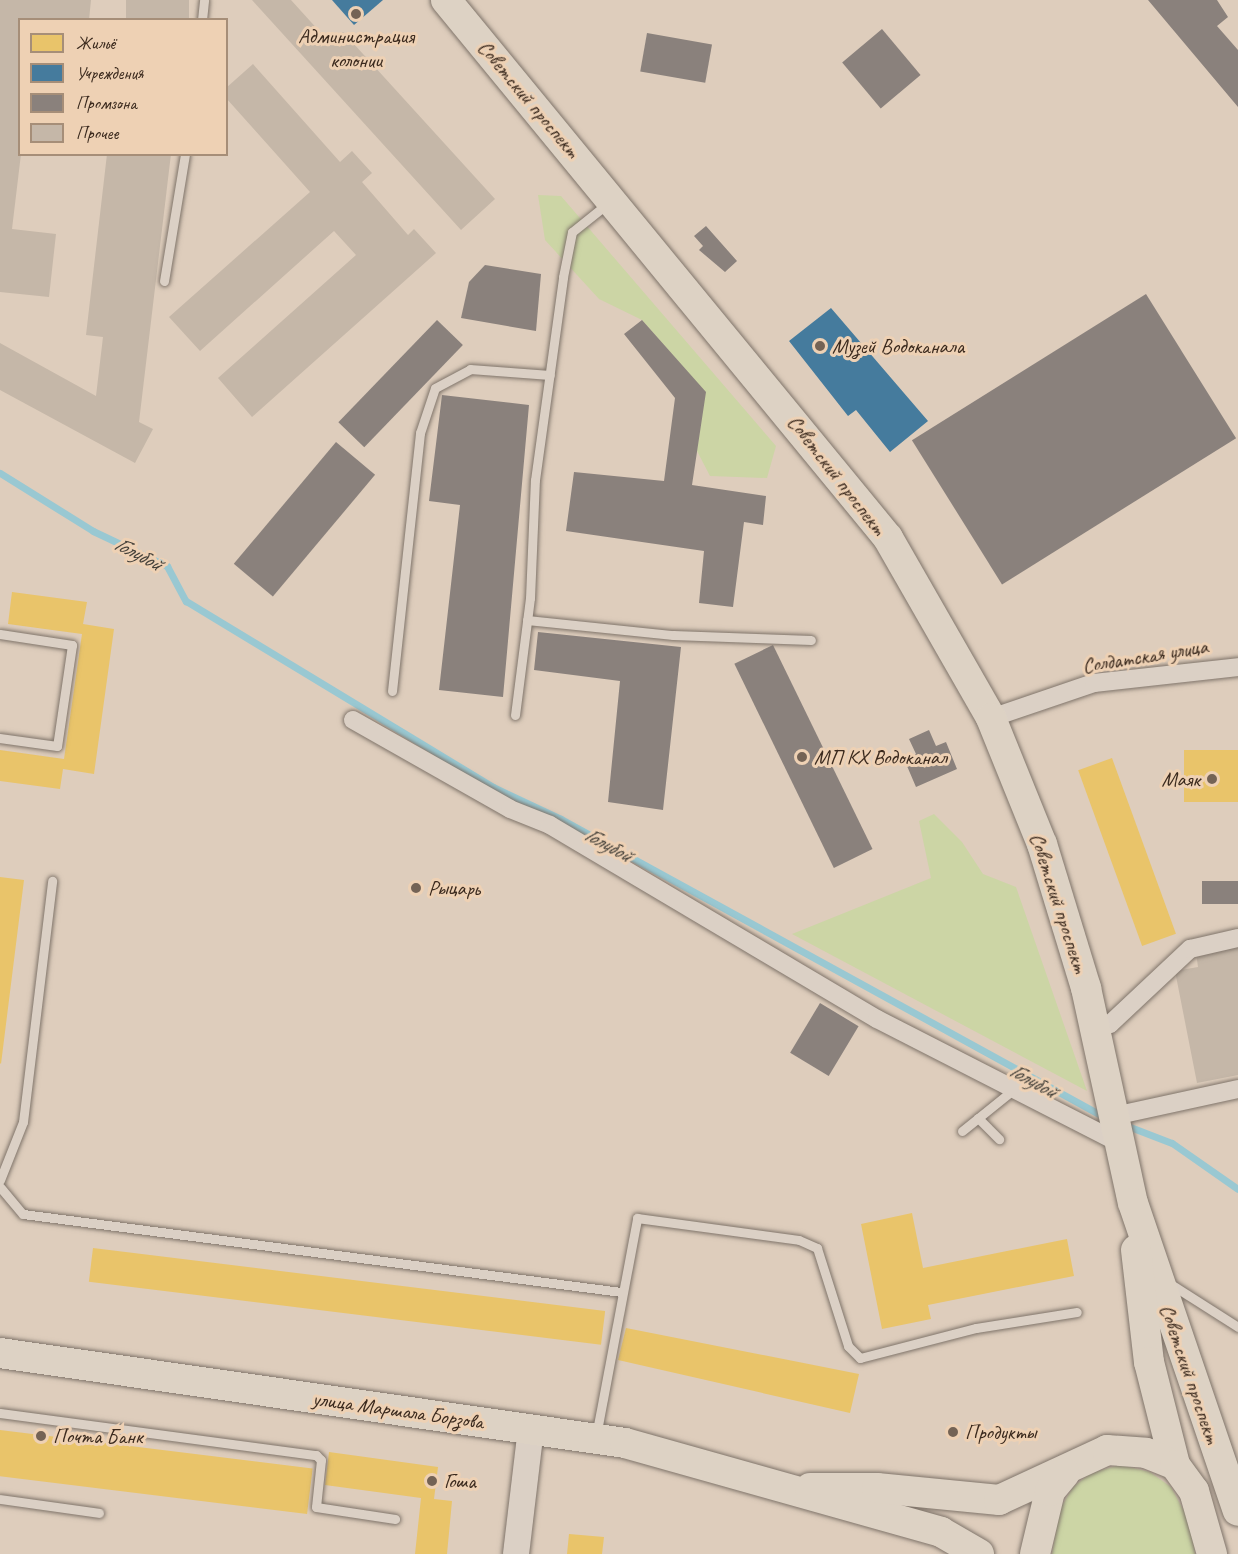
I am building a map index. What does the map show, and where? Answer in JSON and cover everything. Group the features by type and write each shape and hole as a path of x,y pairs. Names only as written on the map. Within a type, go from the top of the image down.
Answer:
{"main road":[{"name":"Советский проспект","path":"446,0 614,199 888,538 991,718 1042,844 1103,1025 1116,1124 1133,1203 1238,1511"},
{"name":"Советский проспект","path":"1133,1203 1149,1362 1175,1465"},
{"name":"улица Маршала Борзова","path":"0,1353 596,1438 792,1488 941,1532 979,1554"},
{"path":"516,1554 531,1429"},
{"name":"улица Маршала Борзова","path":"792,1488 877,1488 999,1500 1107,1450 1146,1453 1175,1465"},
{"path":"1175,1465 1194,1491 1212,1554"},
{"name":"улица Маршала Борзова","path":"1035,1554 1050,1491 1069,1468"}],"street":[{"name":"Солдатская улица","path":"991,718 1094,683 1238,667"},
{"path":"353,720 510,810 550,825 877,1019 1014,1089 1116,1124 1237,1095"},
{"path":"1103,1025 1190,949 1238,938"}],"lane":[{"path":"202,18 204,0"},
{"path":"164,281 185,156"},
{"path":"515,715 527,620 535,480 572,232 614,199"},
{"path":"392,692 420,433 435,388 470,369 550,375"},
{"path":"527,620 673,635 811,640"},
{"path":"0,634 72,645 57,746 0,738"},
{"path":"0,1180 23,1122 52,881"},
{"path":"962,1131 1014,1089"},
{"path":"978,1118 999,1139"},
{"path":"0,1187 23,1214 621,1292"},
{"path":"596,1438 636,1218 799,1240 817,1248 849,1346 860,1358 976,1328 1077,1312"},
{"path":"1155,1273 1238,1327"},
{"path":"0,1413 316,1455 321,1460 316,1507 395,1519"},
{"path":"0,1499 99,1514"}],"green space":[{"path":"538,195 561,196 776,446 767,478 710,476 697,451 705,392 642,320 599,299 545,240"},
{"path":"934,814 962,842 983,874 1016,887 1087,1091 792,934 931,878 919,821"},
{"path":"1120,1465 1150,1472 1171,1487 1191,1524 1195,1554 1052,1554 1060,1509 1073,1487 1091,1473"}],"building: Жильё":[{"path":"12,592 87,602 83,624 114,629 94,774 63,769 60,789 0,781 0,750 64,759 82,634 8,624"},
{"name":"Маяк","path":"1184,750 1238,750 1238,802 1184,802"},
{"path":"1112,758 1176,934 1142,946 1078,770"},
{"path":"0,877 24,880 1,1064 0,1063"},
{"path":"912,1213 923,1268 1067,1239 1074,1276 928,1305 931,1319 882,1329 861,1224"},
{"path":"93,1248 605,1311 601,1345 89,1282"},
{"path":"626,1328 859,1374 850,1413 618,1360"},
{"path":"0,1430 313,1468 307,1514 0,1476"},
{"path":"329,1452 438,1467 434,1499 452,1501 447,1554 415,1554 421,1498 325,1485"},
{"path":"569,1534 604,1537 602,1554 567,1554"}],"building: Учреждения":[{"name":"Администрация колонии","path":"332,0 383,0 354,25"},
{"path":"831,308 928,421 890,452 856,410 848,416 789,341"}],"building: Промзона":[{"path":"1148,0 1217,0 1228,17 1217,26 1238,50 1238,107"},
{"path":"882,29 921,75 881,108 842,62"},
{"path":"647,33 712,44 705,83 640,71"},
{"path":"706,226 737,261 725,272 699,250 703,246 694,236"},
{"path":"485,265 541,274 536,331 461,318 469,282"},
{"path":"1146,294 1236,438 1002,584 912,440"},
{"path":"437,320 463,345 364,447 338,422"},
{"path":"642,320 706,392 692,485 766,496 763,525 744,522 733,607 699,603 704,551 566,531 574,472 664,481 675,398 624,334"},
{"path":"442,395 529,405 503,697 439,690 460,505 429,501"},
{"path":"336,442 375,475 273,597 234,564"},
{"path":"538,632 681,647 663,810 608,802 620,681 534,670"},
{"name":"МП КХ Водоканал","path":"773,645 873,849 834,868 734,664"},
{"path":"929,730 936,746 946,742 957,769 916,787 904,759 916,754 909,739"},
{"path":"1202,881 1238,881 1238,904 1202,904"},
{"path":"820,1003 859,1026 829,1076 790,1053"}],"building: Прочее":[{"path":"0,0 91,0 89,18 18,18 18,156 21,156 12,229 56,234 49,297 0,292"},
{"path":"126,0 189,0 189,18 126,18"},
{"path":"252,0 291,0 330,43 343,32 495,199 461,230"},
{"path":"253,64 340,162 352,151 372,173 362,182 408,235 414,229 436,253 252,417 218,378 356,255 334,231 200,351 169,317 310,192 228,100 228,86"},
{"path":"107,156 171,156 139,422 153,429 135,463 0,390 0,343 96,396 103,337 86,335"},
{"path":"1238,945 1238,1075 1197,1083 1175,971 1198,967 1196,953"}],"waterway":[{"name":"Голубой","path":"0,473 93,531 167,566 186,601 493,787 561,819 1106,1118"},
{"name":"Голубой","path":"1125,1125 1172,1143 1238,1189"}],"place":[{"name":"Администрация колонии","path":"356,14"},
{"name":"Музей Водоканала","path":"820,346"},
{"name":"МП КХ Водоканал","path":"802,757"},
{"name":"Маяк","path":"1212,779"},
{"name":"Рыцарь","path":"416,888"},
{"name":"Продукты","path":"953,1432"},
{"name":"Почта Банк","path":"41,1436"},
{"name":"Гоша","path":"432,1481"}]}
